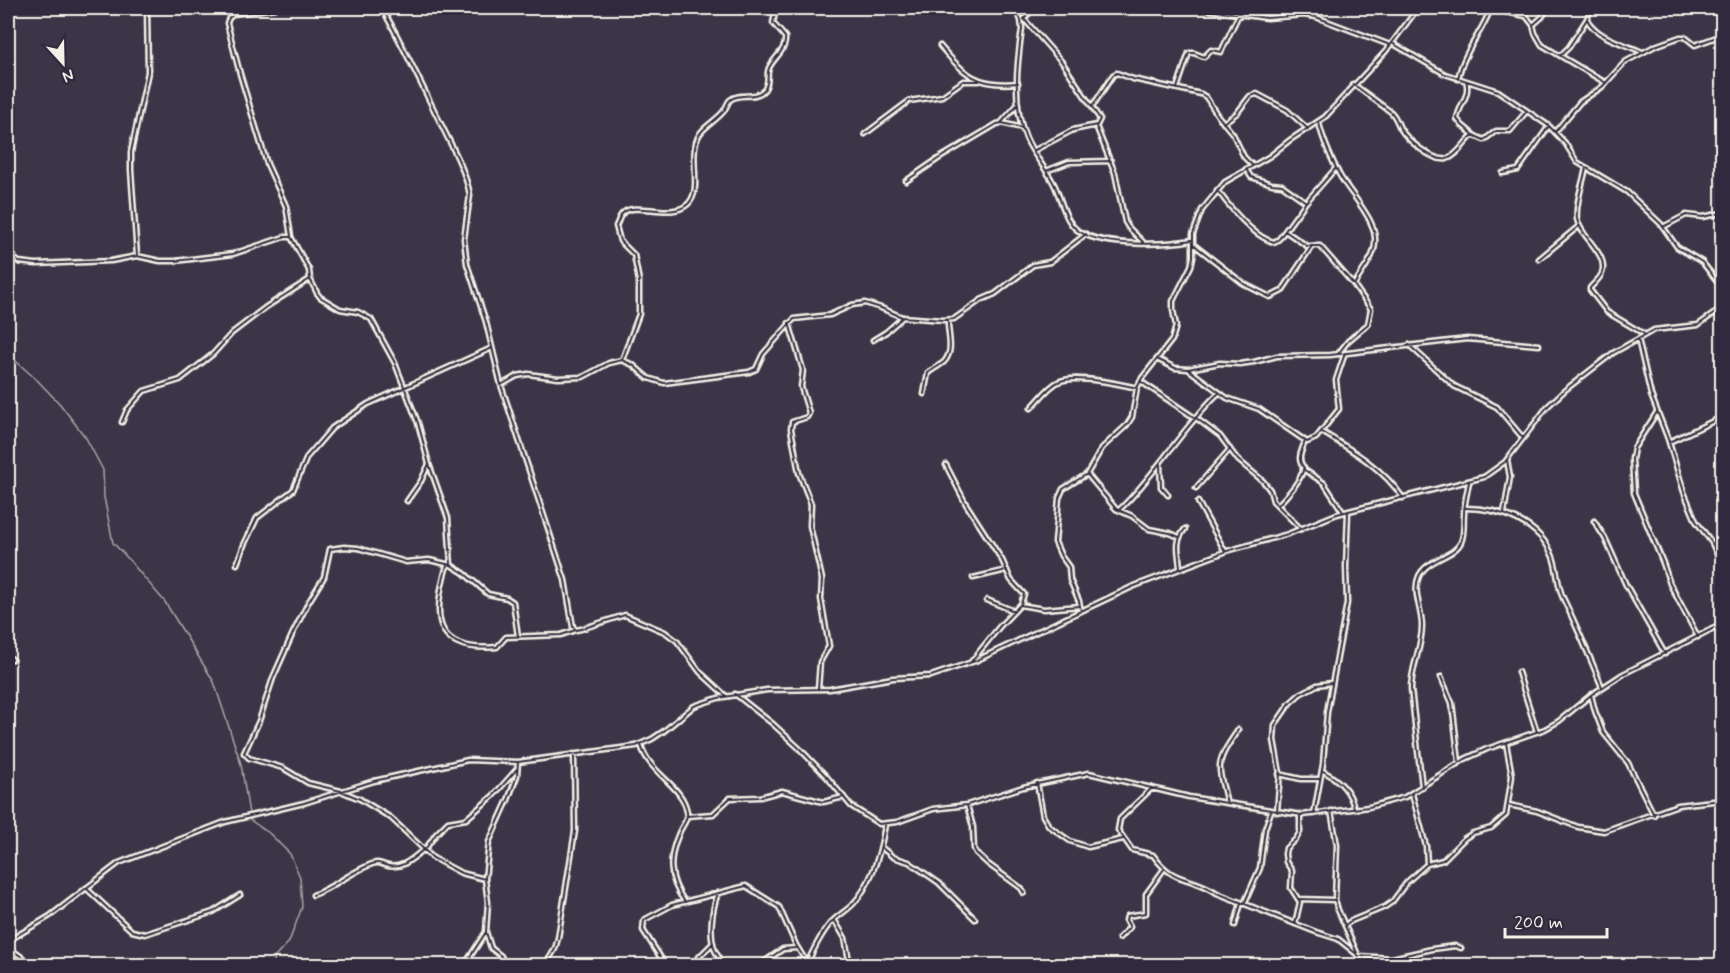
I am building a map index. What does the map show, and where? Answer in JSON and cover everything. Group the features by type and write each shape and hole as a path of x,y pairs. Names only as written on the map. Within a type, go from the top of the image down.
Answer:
{"street":[{"path":"137,256 131,152 148,72 147,8"},
{"path":"274,8 234,14 229,18 227,23 240,74 267,164 286,206 291,237 309,270 310,279 320,297 345,311 358,312 371,319 395,363 418,423 429,464 448,518 449,565 440,596 439,623 451,641 456,644 490,648 496,647 506,637 561,634 622,615 665,632 677,641 700,672 726,696"},
{"path":"382,8 425,90 469,189 464,239 467,264 484,315 501,385 563,576 572,624 576,630"},
{"path":"622,360 639,314 639,281 634,255 620,241 616,226 622,214 631,209 667,211 682,208 690,202 693,192 695,146 699,133 721,115 730,101 755,96 763,91 768,82 769,68 784,47 786,37 773,22 776,8"},
{"path":"1015,8 1022,20 1062,62 1100,118 1096,126 1115,173 1125,222 1143,242"},
{"path":"1034,8 1022,20 1018,83 1018,104 1022,128 1056,188 1067,216 1074,226 1086,234 1112,242 1192,241 1244,284 1270,297 1282,291 1312,246"},
{"path":"1194,8 1267,18 1296,16 1328,20 1391,44 1445,74 1498,91 1549,126 1577,162 1627,192 1663,227 1677,247 1702,262 1722,287"},
{"path":"1296,16 1311,8"},
{"path":"1081,611 1070,580 1069,567 1056,545 1059,498 1063,489 1087,474 1102,448 1127,425 1132,417 1140,381 1172,340 1176,326 1173,301 1191,266 1192,241 1203,210 1225,182 1270,156 1318,123 1391,44 1418,8"},
{"path":"1458,79 1462,63 1482,29 1488,8 1526,16 1542,45 1606,83"},
{"path":"1533,25 1542,18 1548,8"},
{"path":"1560,56 1569,47 1587,19 1591,8"},
{"path":"1177,88 1189,54 1194,53 1204,57 1211,50 1221,52 1239,14"},
{"path":"1587,19 1588,23 1601,33 1642,52"},
{"path":"1555,132 1580,102 1606,83 1625,62 1642,52 1680,37 1685,37 1695,45 1722,35"},
{"path":"940,46 959,67 979,81"},
{"path":"1092,107 1113,75 1117,73 1133,80 1177,88 1206,97 1233,134 1244,157 1253,166"},
{"path":"865,134 909,101 942,96 963,81 1018,83"},
{"path":"1466,81 1467,96 1459,110 1458,119 1475,136 1484,140 1496,130 1510,131 1526,111"},
{"path":"1353,84 1391,112 1404,133 1423,152 1431,156 1440,159 1450,158 1472,136 1475,136"},
{"path":"1223,123 1237,113 1254,94 1287,110 1308,129"},
{"path":"906,182 938,159 1001,123 1018,104"},
{"path":"1001,123 1022,128"},
{"path":"1318,123 1336,168 1374,232 1373,253 1354,285"},
{"path":"1033,151 1073,129 1096,126"},
{"path":"1503,173 1518,170 1549,126"},
{"path":"1046,171 1069,162 1111,161"},
{"path":"1217,190 1236,212 1268,241 1276,242 1306,202 1336,168"},
{"path":"1586,168 1576,217 1579,226 1598,255 1603,270 1601,276 1590,288 1590,292 1607,312 1644,334"},
{"path":"1246,169 1251,177 1282,185 1306,202"},
{"path":"1663,227 1686,215 1703,217 1722,213"},
{"path":"1539,259 1579,226"},
{"path":"1285,231 1300,243 1320,246 1354,285 1371,309 1368,324 1348,341 1338,354"},
{"path":"501,385 517,376 528,374 558,378 584,377 609,363 622,360 633,365 648,378 664,383 749,372 756,369 763,354 789,323 800,317 830,315 852,305 865,303 903,317 948,320 959,316 981,300 995,294 1033,265 1050,262 1086,234"},
{"path":"8,254 19,262 36,264 111,261 137,256 160,261 222,257 284,237 291,237"},
{"path":"8,268 11,299 8,308"},
{"path":"122,422 127,410 144,392 180,380 213,354 232,333 266,307 310,279"},
{"path":"8,941 50,916 119,863 225,822 468,760 518,762 618,749 641,743 664,731 694,706 735,694 767,690 850,687 893,678 931,676 972,662 1121,591 1225,551 1301,530 1344,513 1469,482 1494,472 1507,460 1547,407 1564,390 1613,353 1654,330 1692,327 1704,322 1722,308"},
{"path":"873,340 903,317"},
{"path":"924,394 928,373 948,356 950,346 948,320"},
{"path":"789,323 803,370 801,387 809,413 807,417 792,422 791,429 799,473 811,504 810,526 822,579 821,599 829,646 820,662 818,689"},
{"path":"1638,338 1642,362 1684,492 1696,521 1712,543 1722,565"},
{"path":"1157,359 1175,368 1188,369 1220,363 1254,362 1277,356 1338,354 1408,344 1467,339 1539,345"},
{"path":"1408,344 1454,386 1497,407 1523,438"},
{"path":"237,564 257,518 293,490 308,457 326,434 355,411 492,348"},
{"path":"1188,369 1227,398 1259,409 1305,441 1311,441 1322,432 1339,409 1336,380 1345,353"},
{"path":"1031,408 1052,386 1063,380 1092,380 1137,388"},
{"path":"1140,381 1220,436 1243,464 1263,481 1270,490 1271,497 1301,530"},
{"path":"1119,510 1160,463 1178,437 1210,400 1219,393"},
{"path":"1657,412 1634,448 1632,459 1634,493 1670,584 1698,637"},
{"path":"1669,442 1722,417"},
{"path":"1322,432 1378,470 1403,498"},
{"path":"1305,441 1299,459 1304,469 1324,483 1344,513"},
{"path":"1196,488 1230,449"},
{"path":"1503,514 1510,477 1507,460"},
{"path":"1160,463 1161,487 1168,495"},
{"path":"407,501 421,481 429,464"},
{"path":"946,465 1011,580 1024,594 1020,605 972,662"},
{"path":"1278,505 1294,486 1304,469"},
{"path":"1087,474 1114,508 1132,516 1149,530 1170,533 1179,537"},
{"path":"1422,787 1411,689 1411,677 1422,626 1416,593 1417,582 1425,567 1461,544 1469,482"},
{"path":"1198,502 1225,551"},
{"path":"1465,508 1503,514 1539,533 1551,553 1563,598 1602,687"},
{"path":"1314,814 1322,770 1332,682 1347,603 1348,512"},
{"path":"1594,521 1605,538 1626,585 1665,654"},
{"path":"1180,568 1179,537 1185,529"},
{"path":"485,879 461,873 433,858 423,851 391,818 376,808 341,791 308,783 284,768 249,758 244,753 293,633 324,577 330,549 357,548 406,562 429,560 449,565 464,573 488,594 507,598 513,602 518,636"},
{"path":"973,578 1007,570"},
{"path":"987,600 1014,611"},
{"path":"1020,605 1044,609 1080,606"},
{"path":"735,694 784,734 828,777 851,806 874,822 885,824 907,819 933,809 967,805 1037,783 1089,773 1189,797 1300,815 1381,805 1412,793 1459,762 1487,749 1537,732 1559,721 1591,695 1623,674 1722,624"},
{"path":"8,657 12,659"},
{"path":"1518,672 1537,732"},
{"path":"1442,677 1452,703 1459,762"},
{"path":"1277,812 1280,774 1274,740 1275,725 1290,703 1300,694 1317,685 1332,682"},
{"path":"1591,695 1594,711 1603,732 1628,763 1654,815"},
{"path":"1227,803 1219,770 1220,759 1225,747 1238,730"},
{"path":"641,743 646,759 674,788 683,801 687,816 686,823 680,830 670,863 676,888 685,902"},
{"path":"1345,925 1366,913 1386,907 1426,864 1443,860 1465,837 1496,824 1506,815 1512,776 1506,743"},
{"path":"545,966 555,949 558,938 575,831 574,753"},
{"path":"505,966 501,956 491,948 486,932 488,902 485,879 489,842 508,800 518,762"},
{"path":"313,895 375,863 399,866 412,860 448,822 466,819 493,796 517,769"},
{"path":"1322,770 1346,788 1352,798 1354,808"},
{"path":"1280,774 1301,779 1320,779"},
{"path":"1037,783 1043,816 1049,826 1070,841 1088,848 1123,839"},
{"path":"1152,788 1120,819 1118,830 1134,851 1153,855 1172,875 1338,939 1358,956 1392,958 1432,949 1455,946 1461,948"},
{"path":"687,816 708,815 719,810 730,798 760,797 777,791 788,791 823,802 844,797"},
{"path":"1412,793 1426,846 1426,864"},
{"path":"1509,805 1537,811 1578,827 1604,831 1678,805 1722,800"},
{"path":"967,805 973,827 976,853 1024,892"},
{"path":"1235,924 1260,868 1265,829 1270,811"},
{"path":"1331,811 1337,845 1335,900 1358,956"},
{"path":"1295,924 1300,908 1299,899 1291,888 1292,871 1284,854 1286,848 1300,832 1300,815"},
{"path":"807,965 818,941 834,920 861,894 880,846 885,824"},
{"path":"880,846 893,856 909,862 939,884 975,919"},
{"path":"1119,938 1130,927 1126,917 1146,913 1146,894 1164,869"},
{"path":"666,966 643,930 644,920 672,906 746,886 779,907 807,965"},
{"path":"86,888 132,931 145,934 213,912 240,895"},
{"path":"718,893 714,907 713,943 724,966"},
{"path":"1299,899 1335,900"},
{"path":"834,920 845,938 850,966"},
{"path":"464,966 486,932"},
{"path":"690,966 713,943"},
{"path":"8,946 34,966"},
{"path":"758,966 783,950 797,948"},
{"path":"1363,957 1367,966"}],"waterway":[{"path":"8,354 60,404 86,438 103,470 104,497 113,543 165,602 214,682 241,764 250,820 269,833 290,854 300,877 302,907 289,942 275,957 273,966"}]}
